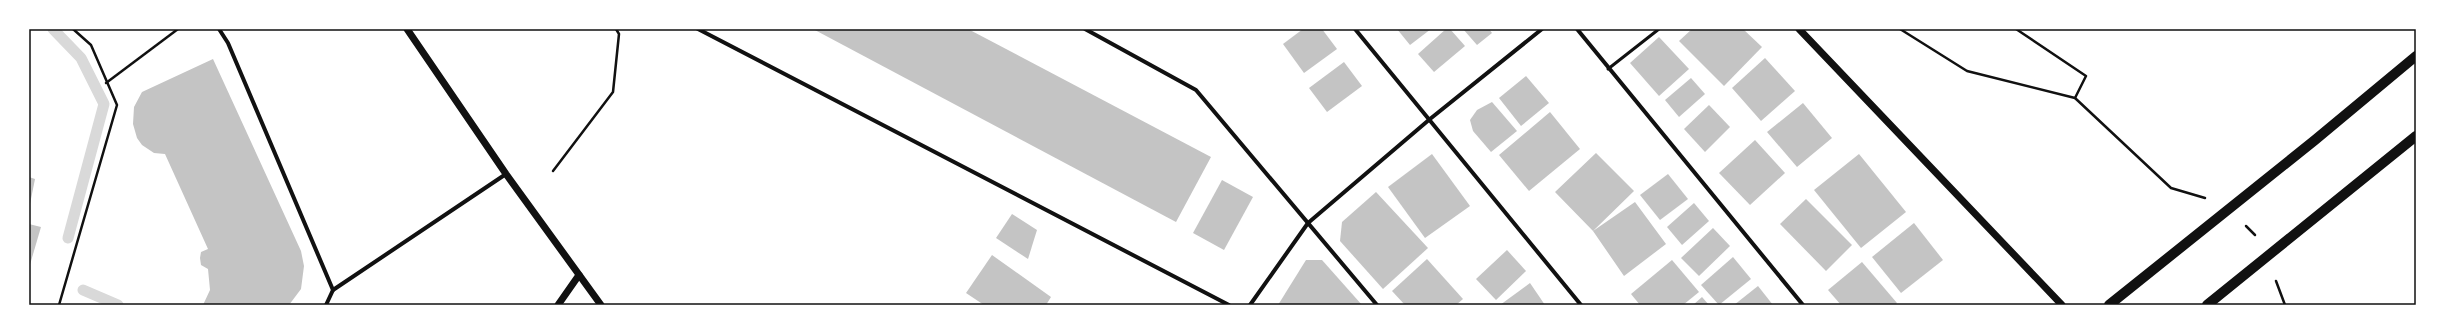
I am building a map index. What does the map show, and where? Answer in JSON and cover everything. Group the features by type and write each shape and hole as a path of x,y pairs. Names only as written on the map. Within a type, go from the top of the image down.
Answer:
{"main road":[{"path":"2109,305 2315,140 2416,56"},
{"path":"2207,305 2416,136"}],"street":[{"path":"219,29 228,43 333,290"},
{"path":"407,29 506,174 601,305"},
{"path":"698,29 1229,305"},
{"path":"1085,29 1196,90 1377,305"},
{"path":"1355,29 1581,305"},
{"path":"1250,305 1308,223 1430,120 1542,29"},
{"path":"1577,29 1608,69 1802,305"},
{"path":"1799,29 2062,305"},
{"path":"326,305 333,290 506,174"},
{"path":"558,305 579,275"}],"lane":[{"path":"1608,69 1659,29"}],"path":[{"path":"59,305 117,105 106,83 91,45 73,29"},
{"path":"106,83 178,29"},
{"path":"553,171 614,92 619,34 616,29"},
{"path":"1900,29 1966,71 2075,98 2171,188 2207,199"},
{"path":"2016,29 2086,76 2075,98"},
{"path":"2244,224 2261,241"},
{"path":"2274,276 2285,305"}],"building":[{"path":"813,29 968,29 1211,157 1176,222"},
{"path":"1303,29 1322,29 1337,49 1304,73 1283,44"},
{"path":"1397,29 1431,29 1410,45"},
{"path":"1446,29 1450,29 1465,46 1434,72 1418,54"},
{"path":"1463,29 1489,29 1492,33 1477,45"},
{"path":"1692,29 1743,29 1762,47 1724,86 1679,41"},
{"path":"1659,37 1689,69 1659,96 1630,63"},
{"path":"1765,58 1795,91 1761,121 1732,88"},
{"path":"213,59 301,251 304,266 301,289 289,305 203,305 210,290 208,269 201,265 200,258 201,252 208,249 165,154 154,153 142,145 137,138 133,124 134,107 142,92"},
{"path":"1344,62 1362,86 1327,112 1309,88"},
{"path":"1526,76 1549,103 1521,126 1499,98"},
{"path":"1691,78 1705,94 1679,117 1665,100"},
{"path":"1492,102 1517,131 1491,152 1473,131 1470,120 1477,110"},
{"path":"1803,103 1832,138 1797,167 1767,132"},
{"path":"1709,105 1730,127 1705,152 1684,129"},
{"path":"1550,112 1580,149 1529,191 1499,155"},
{"path":"1755,140 1785,173 1750,205 1719,173"},
{"path":"1596,153 1634,191 1593,231 1555,192"},
{"path":"1432,154 1470,206 1425,238 1388,187"},
{"path":"1859,154 1906,212 1861,248 1814,190"},
{"path":"1668,174 1688,199 1660,220 1640,195"},
{"path":"29,177 35,179 30,204 29,204"},
{"path":"1222,180 1253,197 1224,250 1193,233"},
{"path":"1376,192 1428,248 1383,289 1340,241 1342,222"},
{"path":"1806,199 1852,245 1826,271 1780,224"},
{"path":"1635,202 1666,244 1624,276 1593,231"},
{"path":"1694,203 1709,221 1682,245 1667,227"},
{"path":"1012,214 1037,230 1028,259 996,238"},
{"path":"1914,223 1943,260 1901,293 1872,257"},
{"path":"29,224 41,227 29,268"},
{"path":"1713,228 1730,246 1699,276 1681,258"},
{"path":"1507,250 1526,271 1496,300 1476,279"},
{"path":"992,255 1051,297 1046,305 984,305 966,293"},
{"path":"1733,257 1751,279 1719,305 1701,285"},
{"path":"1427,259 1463,299 1456,305 1405,305 1392,291"},
{"path":"1306,260 1322,260 1362,305 1278,305"},
{"path":"1672,260 1699,292 1683,305 1640,305 1631,294"},
{"path":"1862,262 1897,303 1895,305 1841,305 1828,290"},
{"path":"1530,283 1545,305 1500,305"},
{"path":"1758,286 1773,305 1734,305"},
{"path":"1702,297 1709,305 1693,305"}],"waterway":[{"path":"53,29 81,58 104,104 68,238"},
{"path":"83,290 118,305"}]}
